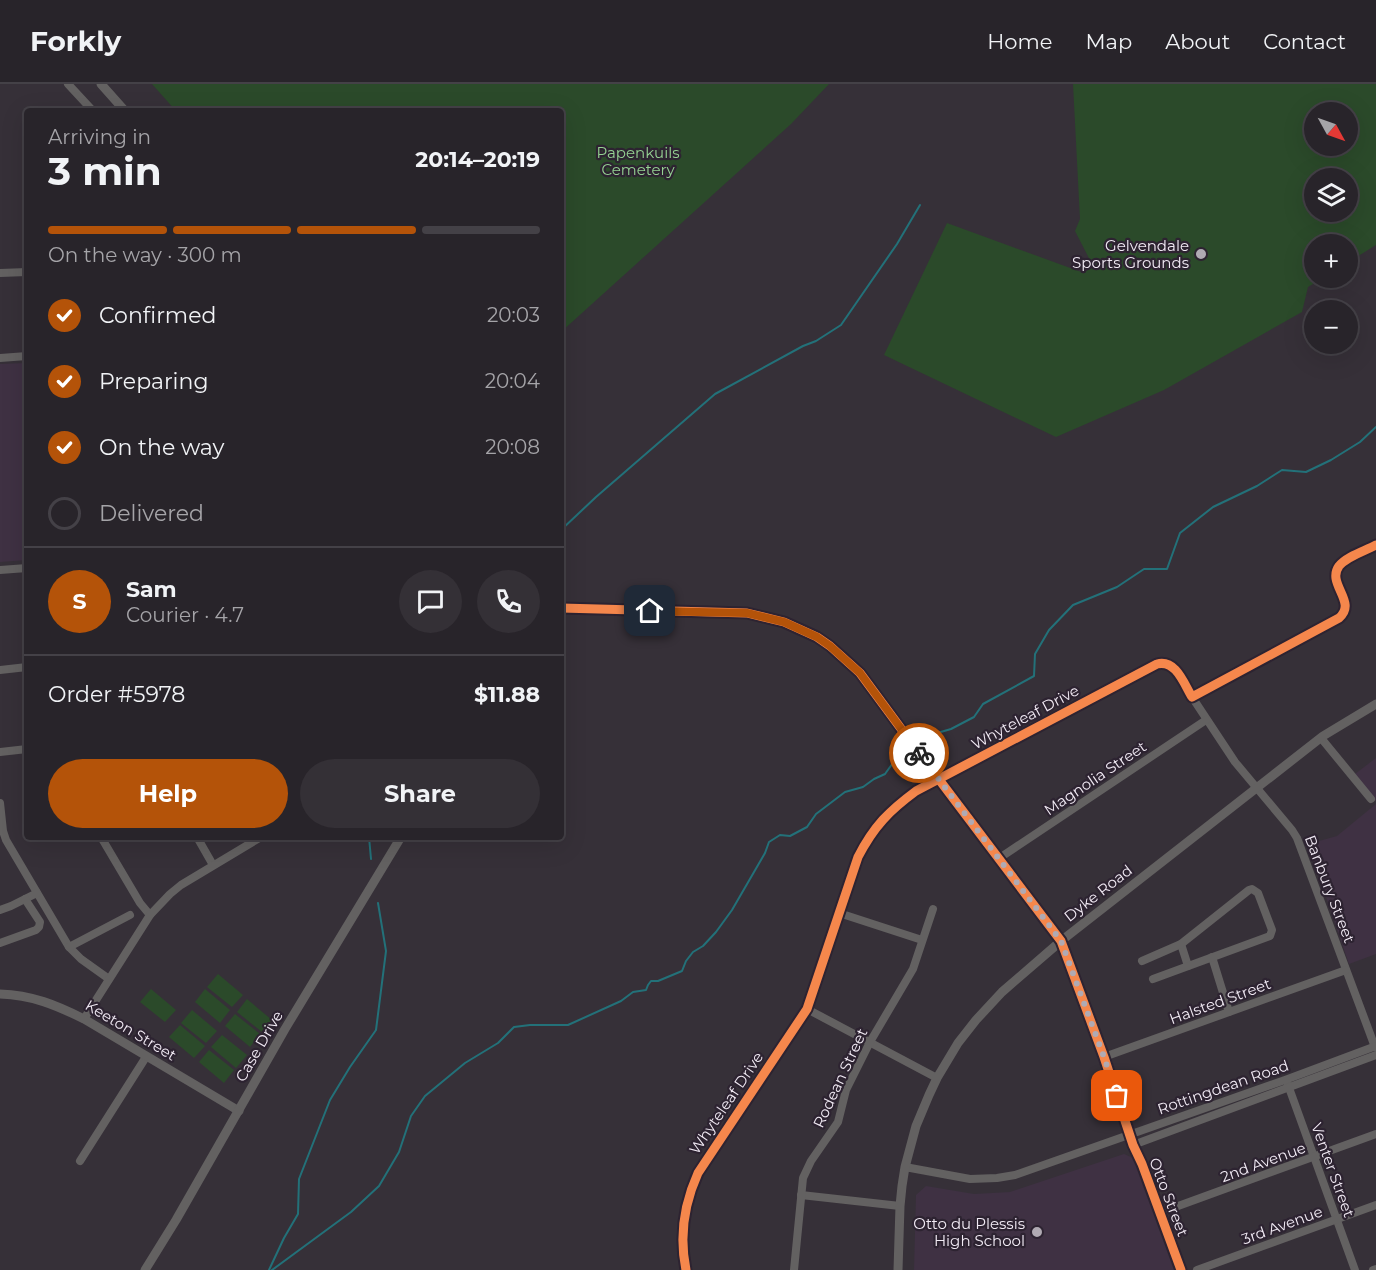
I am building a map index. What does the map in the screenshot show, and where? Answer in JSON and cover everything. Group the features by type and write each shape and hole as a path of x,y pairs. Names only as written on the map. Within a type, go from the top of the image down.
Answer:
{"street":[{"path":"68,84 90,108"},
{"path":"101,84 122,108"},
{"path":"0,273 24,272"},
{"path":"0,358 24,357"},
{"path":"1192,697 1343,615 1346,606 1335,579 1337,570 1346,561 1376,545"},
{"path":"0,570 24,568"},
{"path":"564,608 747,613 784,622 817,637 860,673 1061,941"},
{"name":"Whyteleaf Drive","path":"686,1270 683,1248 684,1218 688,1197 698,1173 807,1009 858,857 874,830 894,807 938,779 1161,663 1174,668 1192,697"},
{"path":"0,670 24,667"},
{"name":"Banbury Street","path":"1192,697 1235,762 1292,830 1301,847 1376,1049"},
{"name":"Dyke Road","path":"897,1270 900,1206 905,1167 919,1119 937,1078 964,1034 991,1002 1061,941 1321,738 1376,704"},
{"name":"Magnolia Street","path":"998,859 1206,720"},
{"path":"1321,738 1371,800"},
{"path":"0,752 24,750"},
{"path":"0,803 6,840 69,947 81,959 109,979"},
{"path":"103,840 140,903 150,915"},
{"path":"199,840 213,866"},
{"path":"84,1019 150,915 175,890 256,840"},
{"name":"Case Drive","path":"145,1270 285,1029 399,840"},
{"path":"1142,961 1181,944 1249,890 1257,892 1272,930 1271,935 1153,979"},
{"path":"0,910 37,892"},
{"path":"0,944 39,927 40,922 25,899"},
{"name":"Rodean Street","path":"794,1270 803,1178 838,1122 846,1090 870,1042 911,974 933,909"},
{"path":"839,913 922,940"},
{"path":"69,947 130,915"},
{"name":"Otto Street","path":"1061,941 1104,1057 1132,1145 1142,1164 1181,1270"},
{"path":"1181,944 1188,966"},
{"path":"1212,957 1229,1012"},
{"name":"Halsted Street","path":"1104,1057 1346,970"},
{"name":"Keeton Street","path":"0,994 41,999 62,1007 239,1111"},
{"path":"807,1009 937,1078"},
{"name":"Rottingdean Road","path":"905,1167 970,1179 997,1178 1025,1172 1130,1134 1287,1084 1376,1049"},
{"path":"80,1161 146,1057"},
{"path":"1132,1145 1287,1084"},
{"name":"Venter Street","path":"1287,1084 1354,1270"},
{"name":"2nd Avenue","path":"1159,1213 1376,1134"},
{"path":"801,1195 900,1206"},
{"name":"3rd Avenue","path":"1197,1270 1376,1205"}],"shaded area":[{"path":"24,363 24,560 0,562 0,364"},
{"path":"1376,758 1376,801 1355,774"},
{"path":"1376,804 1376,954 1349,964 1308,844 1337,836"},
{"name":"Otto du Plessis High School","path":"1124,1154 1133,1158 1174,1270 914,1270 916,1195 926,1186 974,1194 1010,1192"}],"green space":[{"name":"Papenkuils Cemetery","path":"152,84 829,84 791,124 564,329 564,108 173,108"},
{"name":"Gelvendale Sports Grounds","path":"1073,84 1376,84 1376,245 1358,256 1358,234 1304,234 1304,288 1308,288 1302,312 1164,390 1056,437 884,355 947,223 1084,273 1093,266 1075,231 1080,219"},
{"path":"218,974 243,995 232,1007 207,987"},
{"path":"151,989 176,1010 165,1022 140,1002"},
{"path":"205,989 230,1010 220,1023 195,1002"},
{"path":"247,999 272,1020 262,1032 237,1012"},
{"path":"192,1010 217,1031 206,1043 181,1023"},
{"path":"235,1014 260,1034 250,1047 225,1026"},
{"path":"180,1025 205,1046 194,1058 169,1037"},
{"path":"222,1035 247,1055 236,1068 211,1047"},
{"path":"209,1050 234,1070 224,1083 199,1062"}],"waterway":[{"path":"564,527 715,394 816,341 841,325 897,244 920,205"},
{"path":"914,743 920,738 951,729 974,717 983,704 1034,676 1035,654 1049,630 1073,605 1117,587 1144,569 1167,569 1180,533 1213,507 1257,486 1282,470 1306,472 1331,460 1360,442 1376,427"},
{"path":"272,1270 351,1212 379,1186 399,1152 411,1116 425,1096 465,1063 498,1043 514,1027 568,1025 621,1001 633,992 646,990 651,981 658,981 682,971 693,952 703,946 732,910 769,842 780,835 790,836 807,827 816,814 845,792 863,787 885,774 895,760 910,747"},
{"path":"369,840 371,859"},
{"path":"269,1270 298,1214 299,1179 330,1100 376,1030 386,951 378,903"}],"cycle path":[{"path":"686,1270 683,1245 684,1220 689,1196 698,1173 807,1009 858,857 870,836 883,820 916,791 1157,664 1164,663 1174,669 1192,697 1339,618 1345,606 1336,579 1339,566 1342,562 1376,545"},
{"path":"564,608 747,613 784,622 817,637 860,673 1061,941 1104,1057 1133,1145 1181,1270"}],"way so far":[{"path":"919,753 1061,941 1117,1096"}],"place":[{"name":"Gelvendale Sports Grounds","path":"1201,254"},
{"name":"Otto du Plessis High School","path":"1037,1232"}],"route":[{"path":"650,611 747,613 800,628 830,646 860,673 919,753"}]}
